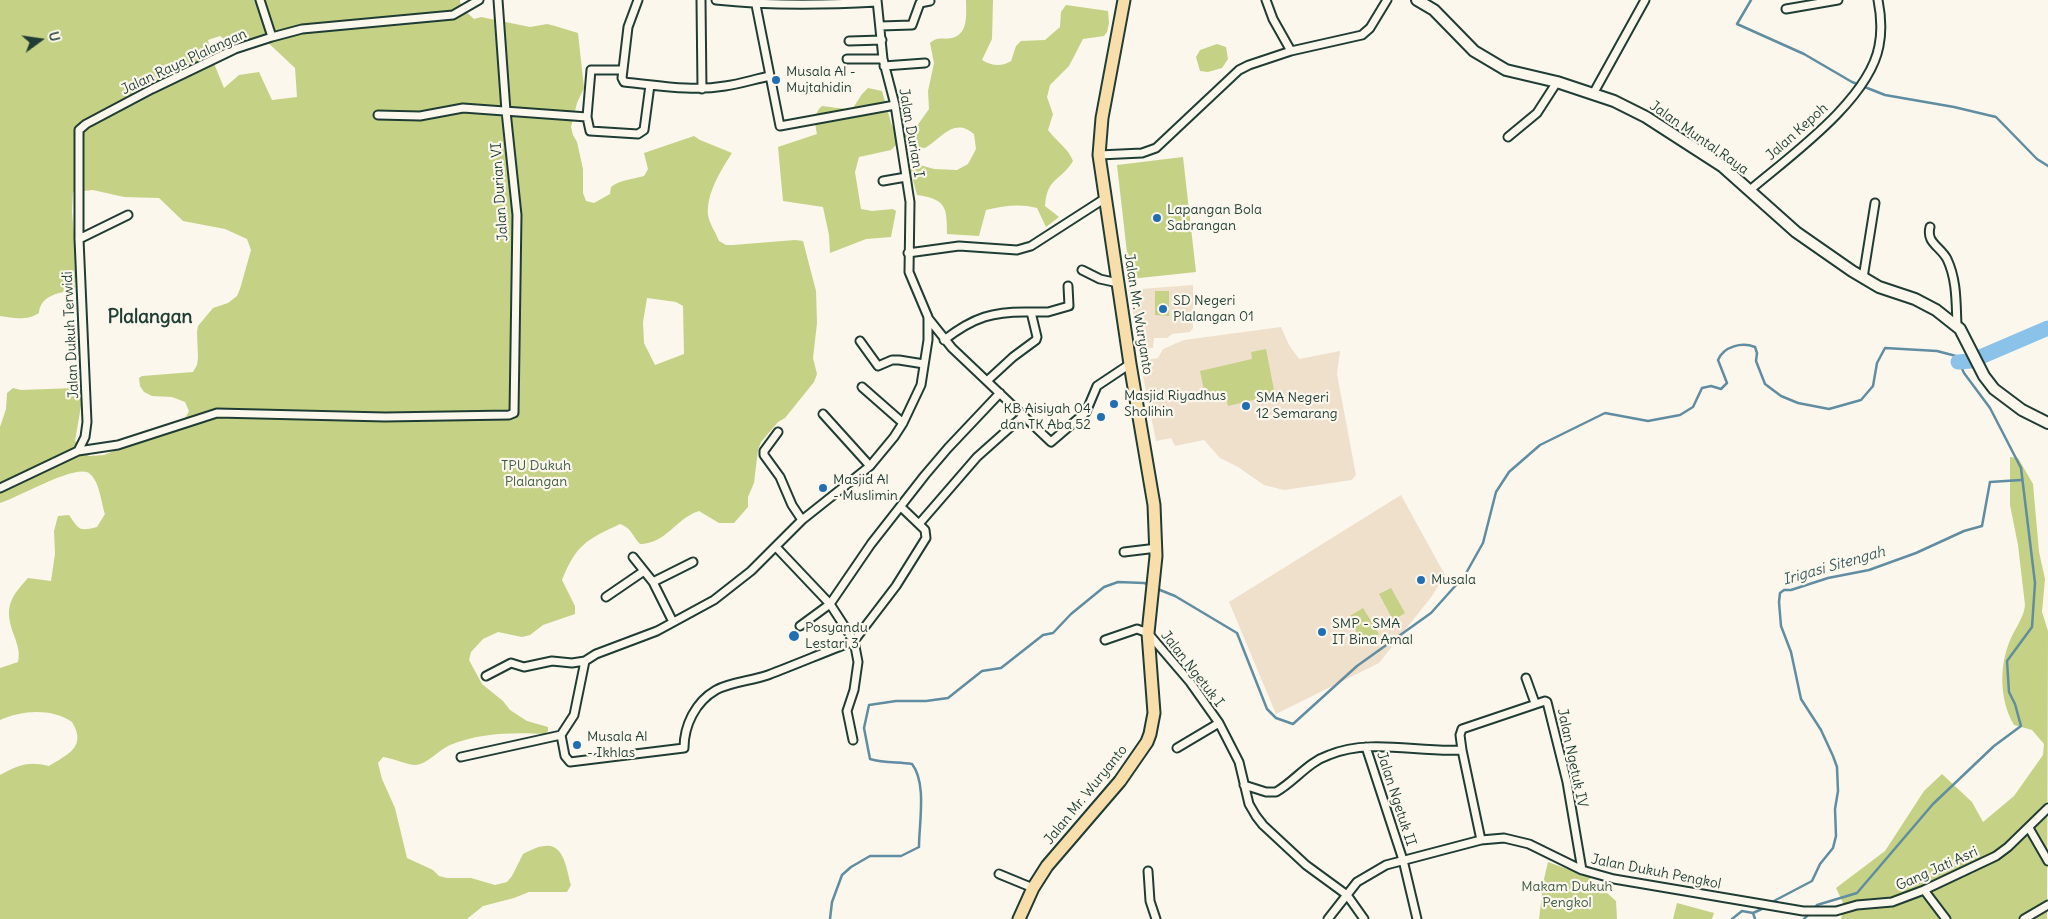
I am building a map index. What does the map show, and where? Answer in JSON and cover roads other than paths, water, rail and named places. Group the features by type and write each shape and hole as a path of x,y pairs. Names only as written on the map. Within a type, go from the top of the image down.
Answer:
{"main road":[{"name":"Jalan Mr. Wuryanto","path":"1019,919 1032,888 1047,866 1120,781 1150,734 1154,713 1148,633 1155,576 1154,505 1104,199 1099,154 1102,118 1124,0"},
{"name":"Jalan Muntal Raya","path":"1417,0 1434,10 1474,51 1506,70 1557,82 1614,101 1646,117 1722,166 1796,232 1863,278 1927,304 1957,326 1964,334 1984,376 2000,394 2022,410 2048,423"}],"street":[{"path":"260,0 272,37"},
{"name":"Jalan Raya Plalangan","path":"79,130 86,124 235,49 302,28 453,15 479,0"},
{"name":"Jalan Durian VI","path":"78,451 118,445 225,413 385,417 508,415 514,413 517,214 506,111 498,0"},
{"path":"638,0 628,27 622,78 624,82 698,88 726,86 770,76"},
{"path":"698,88 701,0"},
{"path":"716,0 820,6 877,1"},
{"path":"1266,0 1273,19 1291,51"},
{"path":"1099,154 1142,153 1156,148 1239,70 1291,51 1362,35 1370,28 1387,0"},
{"path":"1593,94 1645,0"},
{"path":"1786,9 1838,0"},
{"name":"Jalan Kepoh","path":"1750,190 1816,134 1867,78 1879,46 1881,28 1878,0"},
{"name":"Jalan Durian I","path":"877,1 884,62 896,105 910,202 909,272 928,317"},
{"path":"755,2 780,126 896,105"},
{"path":"880,26 912,25 920,4 930,2"},
{"path":"849,40 882,40"},
{"path":"847,58 925,64"},
{"path":"623,70 591,70 587,117 590,131 641,134 644,130 650,85"},
{"path":"1508,137 1537,113 1557,82"},
{"path":"378,115 420,116 462,108 587,117"},
{"name":"Jalan Dukuh Terwidi","path":"78,451 85,437 88,422 79,239 79,130"},
{"path":"883,180 906,177"},
{"path":"908,253 959,246 1017,250 1031,246 1104,199"},
{"path":"1863,278 1875,202"},
{"path":"79,239 128,215"},
{"path":"1930,227 1928,233 1930,241 1943,252 1955,281 1957,326"},
{"path":"1082,270 1100,279 1118,284"},
{"path":"944,340 964,325 989,314 1002,312 1048,312 1069,306 1068,286"},
{"path":"988,380 1038,337 1031,312"},
{"path":"928,317 944,340 1051,442 1086,412 1097,386 1130,364"},
{"path":"486,676 511,663 524,668 552,661 572,663 585,661 596,654 657,630 714,600 751,571 802,520 870,466 894,437 921,385 928,340 928,317"},
{"path":"860,341 878,366 892,360 924,364"},
{"path":"862,388 903,422"},
{"path":"800,626 830,604 871,544 948,448 1000,393"},
{"path":"823,414 870,466"},
{"path":"919,524 977,457 1023,416"},
{"path":"778,432 764,451 764,455 780,477 792,505 802,520"},
{"path":"0,488 78,451"},
{"path":"585,661 574,715 561,735 565,756 570,762 684,748 685,728 691,717 706,697 716,690 766,676 854,641 896,586 926,538 925,530 901,507"},
{"path":"776,547 830,604 854,641 858,662 854,690 846,711 853,740"},
{"path":"1124,552 1156,548"},
{"path":"633,557 653,582 673,622"},
{"path":"653,582 693,562"},
{"path":"606,597 644,571"},
{"name":"Jalan Ngetuk I","path":"1105,640 1136,629 1148,633 1190,682 1219,723 1239,762 1249,804 1263,825 1306,865 1347,895 1364,919"},
{"path":"1526,678 1535,703"},
{"name":"Jalan Ngetuk IV","path":"1462,750 1460,735 1462,729 1541,700 1547,702 1567,782 1582,870"},
{"path":"1177,748 1219,723"},
{"path":"462,757 561,735"},
{"path":"1244,785 1266,792 1276,792 1313,763 1328,755 1351,748 1366,747 1441,752 1462,750 1480,840"},
{"name":"Jalan Ngetuk II","path":"1366,747 1403,860 1417,919"},
{"name":"Gang Jati Asri","path":"1816,911 1836,911 1857,905 1892,902 1924,890 1996,856 2029,828 2048,808"},
{"path":"2029,828 2048,861"},
{"name":"Jalan Dukuh Pengkol","path":"1328,919 1357,882 1386,865 1480,840 1504,838 1519,840 1582,870 1614,879 1803,911 1816,911"},
{"path":"1148,872 1150,901 1156,919"},
{"path":"999,874 1032,888"},
{"path":"1924,890 1946,919"},
{"path":"2024,919 2048,905"}],"waterway":[{"path":"1751,0 1737,24 1804,54 1852,82 1885,95 1954,107 1996,117 2037,159 2048,166"},
{"path":"1958,362 1971,361 2048,328"},
{"path":"1155,588 1175,596 1237,633 1267,709 1276,718 1293,724 1357,666 1431,613 1465,575 1483,543 1496,492 1509,472 1540,445 1605,413 1648,421 1680,415 1693,407 1702,388 1711,386 1721,389 1727,383 1718,360 1724,351 1734,346 1745,345 1755,347 1757,353 1756,361 1765,384 1781,396 1798,403 1829,409 1861,400 1873,386 1877,363 1885,348 1937,351 1956,356 1964,373 1990,408 2021,468 2035,583 2032,627 2007,661 2009,692 2015,704 2021,726 1994,746 1933,804 1857,893 1817,905 1814,909"},
{"name":"Irigasi Sitengah","path":"1772,902 1812,881 1820,864 1833,848 1836,836 1835,809 1838,791 1837,767 1833,756 1821,730 1801,699 1791,652 1781,626 1780,593 1784,590 1791,590 1828,578 1869,570 1916,553 1964,531 1982,526 1990,482 2021,480"},
{"path":"830,919 832,902 842,875 851,867 870,856 901,856 919,847 921,792 917,772 912,764 870,759 864,728 869,705 896,701 926,701 948,698 982,671 1001,668 1043,635 1053,633 1071,614 1104,587 1118,582 1150,585"},
{"name":"Irigasi Sitengah","path":"1753,913 1764,908"},
{"path":"1732,919 1742,911 1753,913 1755,919"},
{"path":"1804,919 1810,913"}],"place":[{"name":"Musala Al - Mujtahidin","path":"776,80"},
{"name":"Lapangan Bola Sabrangan","path":"1157,218"},
{"name":"SD Negeri Plalangan 01","path":"1163,309"},
{"name":"Masjid Riyadhus Sholihin","path":"1114,404"},
{"name":"SMA Negeri 12 Semarang","path":"1246,406"},
{"name":"KB Aisiyah 04 dan TK Aba 52","path":"1101,417"},
{"name":"Masjid Al - Muslimin","path":"823,488"},
{"name":"Musala","path":"1421,580"},
{"name":"SMP - SMA IT Bina Amal","path":"1322,632"},
{"name":"Posyandu Lestari 3","path":"794,636"},
{"name":"Musala Al - Ikhlas","path":"577,745"}],"district":[{"name":"Plalangan","path":"150,318"}],"park label":[{"name":"TPU Dukuh Plalangan","path":"536,474"},
{"name":"Makam Dukuh Pengkol","path":"1567,896"}]}
